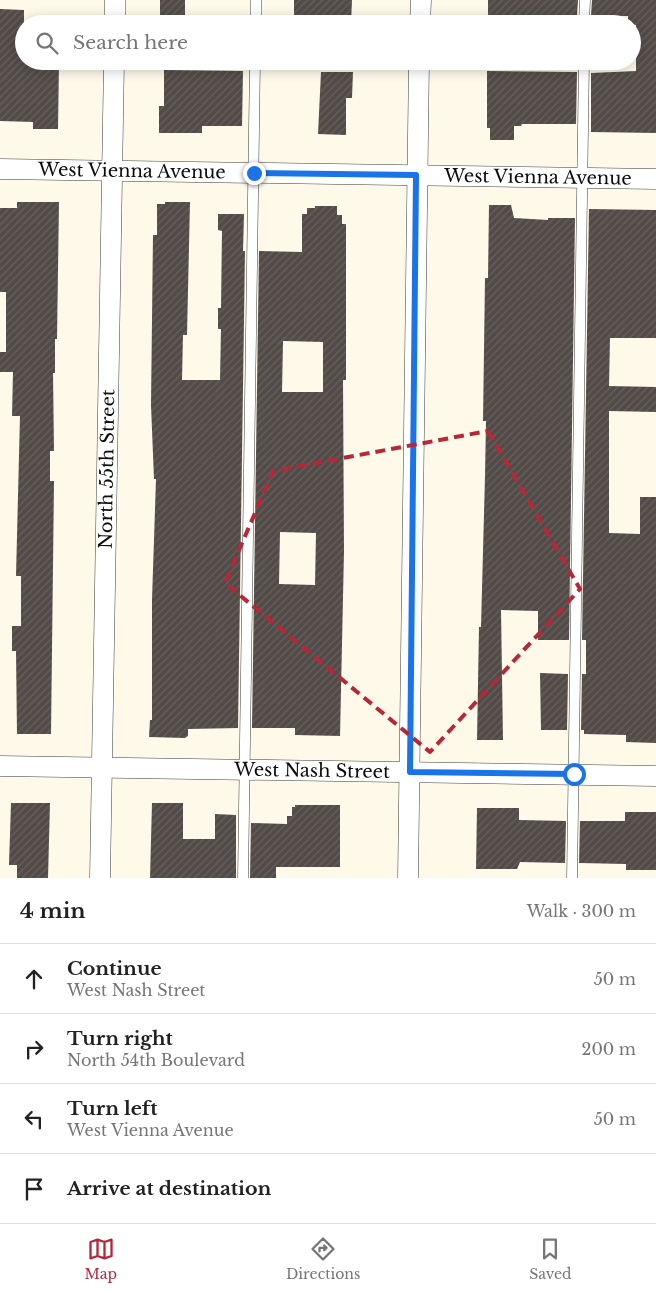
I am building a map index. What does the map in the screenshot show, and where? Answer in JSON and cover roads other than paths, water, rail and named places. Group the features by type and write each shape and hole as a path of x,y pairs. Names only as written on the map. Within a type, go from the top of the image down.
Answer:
{"street":[{"path":"115,0 115,15"},
{"path":"420,0 420,15"},
{"name":"North 55th Street","path":"100,878 114,70"},
{"path":"408,878 419,70"},
{"name":"West Vienna Avenue","path":"0,169 656,179"},
{"name":"West Nash Street","path":"0,766 656,776"}],"lane":[{"path":"256,0 256,15"},
{"path":"584,15 585,0"},
{"path":"243,878 255,70"},
{"path":"572,878 584,70"}]}
